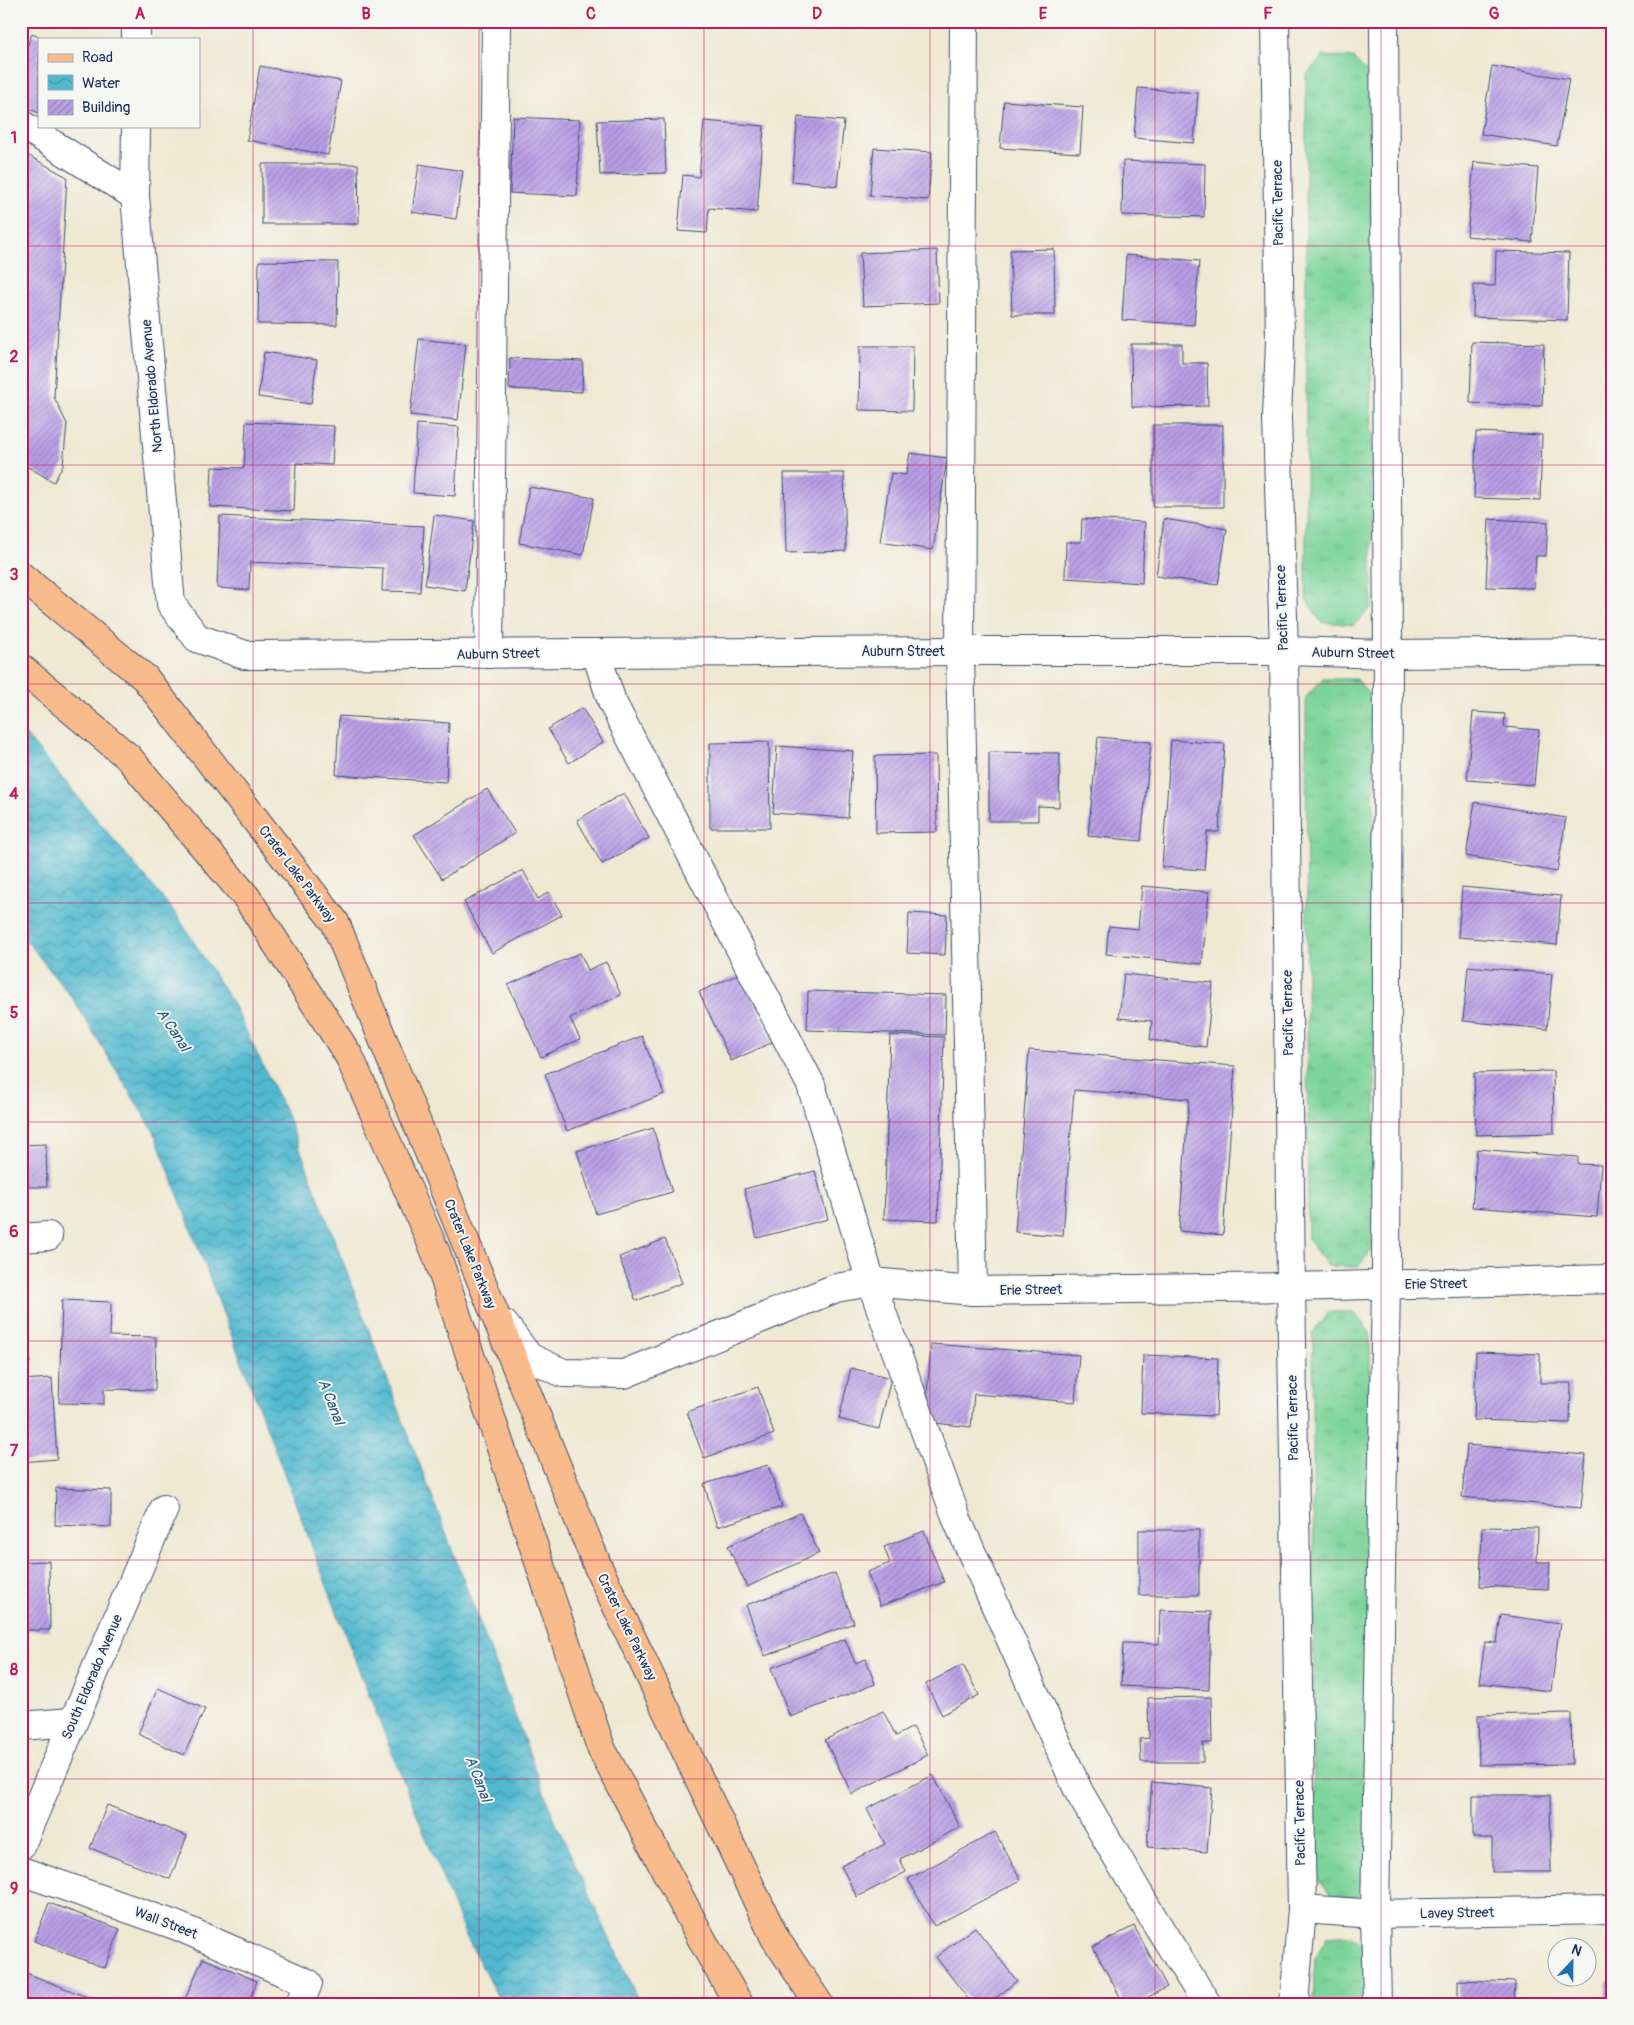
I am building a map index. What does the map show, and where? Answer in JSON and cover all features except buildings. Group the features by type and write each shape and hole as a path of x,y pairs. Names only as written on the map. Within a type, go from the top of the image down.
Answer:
{"main road":[{"name":"Crater Lake Parkway","path":"21,576 145,678 335,922 598,1567 776,1938 819,2004"},
{"path":"21,668 128,757 247,898 349,1056 436,1253 601,1748 706,1949 739,2004"}],"street":[{"path":"136,21 136,38"},
{"path":"489,654 496,21"},
{"path":"964,21 960,651 973,1290"},
{"name":"Pacific Terrace","path":"1275,21 1280,342 1277,418 1284,651 1291,1287 1302,1909 1294,2004"},
{"path":"1377,2004 1375,1914 1386,1285 1388,654 1384,21"},
{"path":"21,124 135,196"},
{"name":"North Eldorado Avenue","path":"136,128 135,196 171,604 197,638"},
{"name":"Auburn Street","path":"197,638 245,655 960,651 1284,651 1388,654 1613,652"},
{"path":"596,653 612,702 810,1085 871,1282 958,1522 1079,1792 1150,1913 1207,2004"},
{"path":"21,1238 48,1236"},
{"name":"Erie Street","path":"494,1311 529,1358 563,1373 624,1374 836,1288 871,1282 973,1290 1291,1287 1613,1279"},
{"name":"South Eldorado Avenue","path":"21,1845 164,1509"},
{"path":"21,1726 72,1722"},
{"name":"Wall Street","path":"21,1871 175,1925 304,1994"},
{"name":"Lavey Street","path":"1302,1909 1375,1914 1613,1910"}],"green space":[{"path":"1323,56 1353,58 1371,76 1372,607 1354,625 1321,622 1306,599 1306,75"},
{"path":"1323,679 1357,679 1373,700 1376,1244 1358,1267 1328,1266 1308,1240 1306,697"},
{"path":"1329,1312 1354,1312 1370,1333 1373,1876 1358,1897 1331,1896 1314,1873 1313,1332"},
{"path":"1352,1935 1367,1948 1368,2004 1313,2004 1315,1958 1327,1937"}],"water":[{"name":"A Canal","path":"21,729 177,915 234,1006 288,1117 555,1821 640,2004 501,2004 464,1932 362,1678 154,1132 73,999 21,934"}]}
